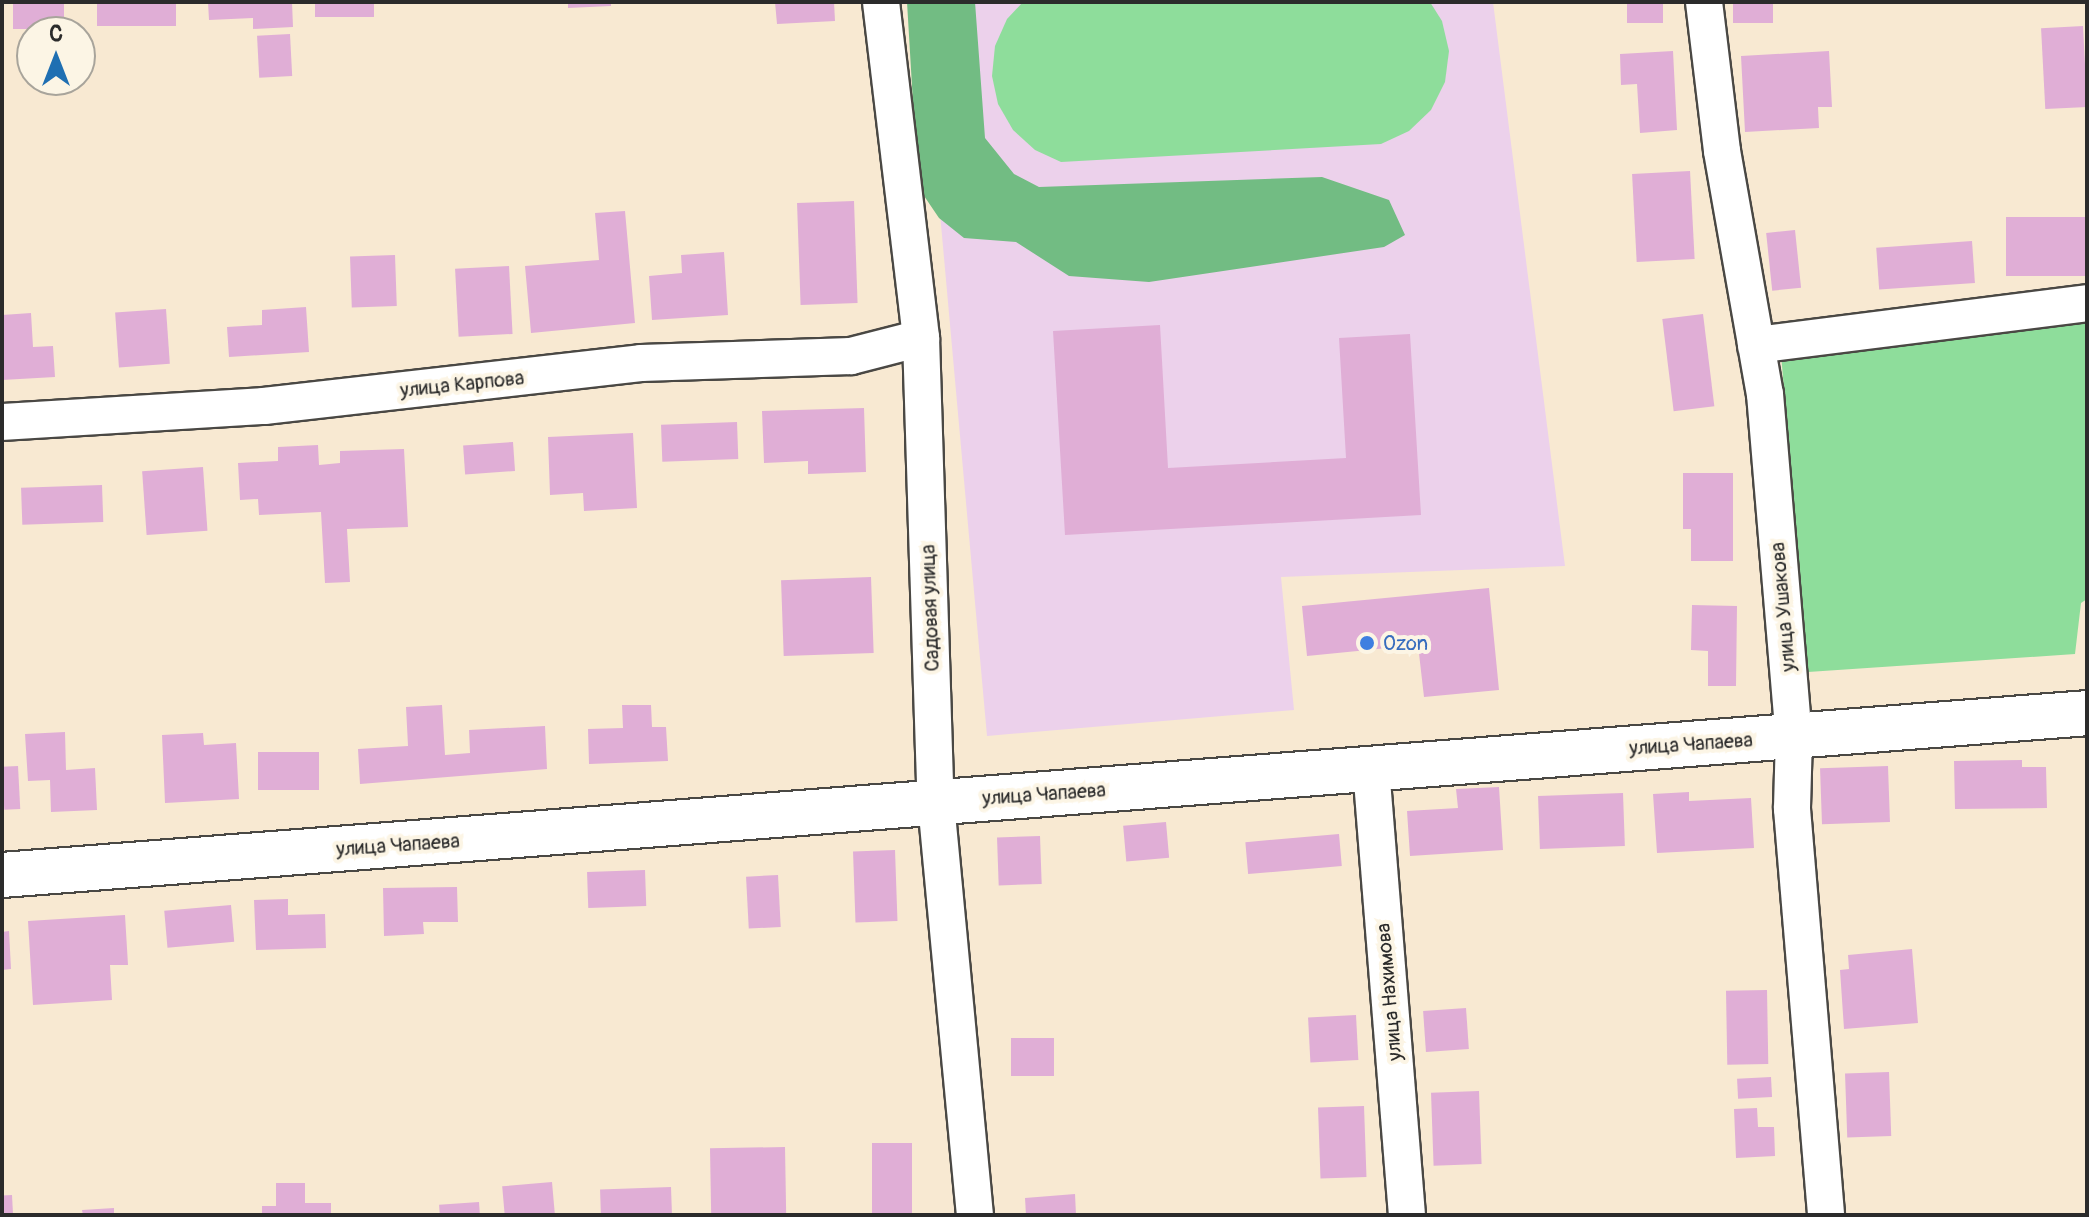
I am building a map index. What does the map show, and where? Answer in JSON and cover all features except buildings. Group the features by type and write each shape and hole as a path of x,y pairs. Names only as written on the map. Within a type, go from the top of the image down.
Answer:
{"street":[{"name":"Садовая улица","path":"881,2 921,338 936,803 975,1215"},
{"name":"улица Ушакова","path":"1704,2 1722,151 1765,394 1794,736 1792,809 1826,1215"},
{"path":"1756,345 2087,303"},
{"name":"улица Карпова","path":"2,422 264,406 641,363 851,356 921,338"},
{"name":"улица Чапаева","path":"2,875 2087,713"},
{"name":"улица Нахимова","path":"1371,768 1407,1215"}],"shaded area":[{"path":"921,2 1493,2 1565,566 1281,577 1294,710 987,736"}],"green space":[{"path":"907,2 975,2 985,138 1014,174 1039,187 1322,177 1389,200 1405,235 1384,247 1149,282 1069,276 1016,242 964,238 939,218 918,187"},
{"path":"1023,2 1430,2 1442,21 1449,51 1445,82 1431,110 1409,131 1381,144 1061,162 1035,150 1013,130 998,104 992,76 995,46 1007,19"},
{"path":"2087,321 2087,599 2081,603 2075,654 1808,672 1781,354"}],"place":[{"name":"Ozon","path":"1367,643"}]}
